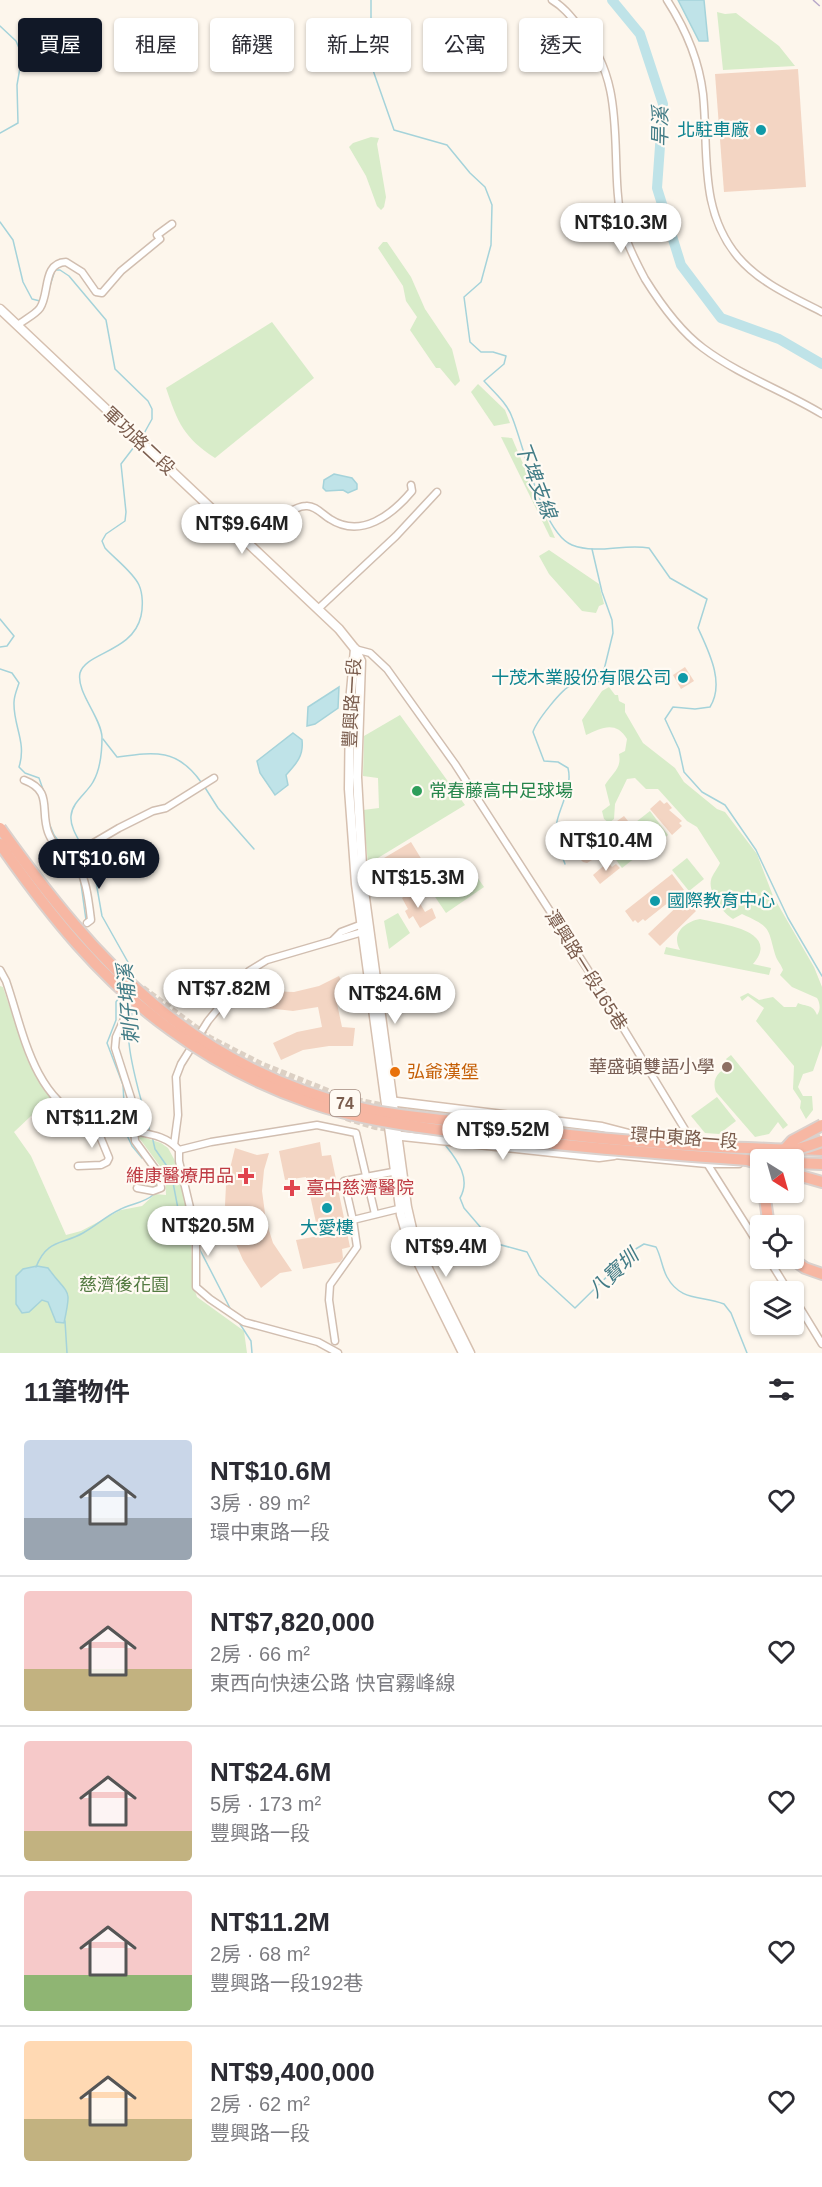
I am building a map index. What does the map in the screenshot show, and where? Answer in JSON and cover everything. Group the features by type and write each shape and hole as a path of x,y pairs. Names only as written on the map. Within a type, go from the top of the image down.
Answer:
{"highway":[{"name":"74","path":"0,828 56,904 105,961 130,985 176,1023 207,1044 234,1060 286,1084 368,1109 459,1122 646,1142 722,1147 822,1148"},
{"name":"74","path":"0,844 61,925 123,991 171,1031 231,1068 256,1080 312,1103 412,1126 505,1139 750,1161"},
{"path":"785,1149 792,1141 822,1125"},
{"path":"795,1149 822,1141"},
{"path":"804,1165 822,1166"},
{"path":"804,1177 822,1182"},
{"path":"804,1267 822,1274"}],"street":[{"path":"552,0 585,33 605,67 613,100 624,230 645,278 677,322 702,347 724,362 822,414"},
{"path":"667,0 689,42 698,70 703,94 706,176 710,202 718,225 739,258 757,275 822,312"},
{"path":"18,325 40,308 49,273 60,262 66,262 75,267 96,292 102,292 121,271 160,239 157,236 172,224"},
{"name":"軍功路二段","path":"0,309 318,609 355,649"},
{"path":"248,543 284,517 305,506 312,507 342,526 360,527 372,524 384,518 409,495 412,491 411,485"},
{"path":"318,609 396,536 436,492"},
{"name":"豐興路一段","path":"355,649 350,702 349,789 356,884 366,927 404,1208 410,1245 463,1353"},
{"name":"潭興路一段165巷","path":"355,649 370,652 387,669 454,764 588,970 750,1231"},
{"path":"24,780 40,789 44,796 45,818 49,835 63,857 73,855 153,812 166,808 214,778"},
{"path":"0,821 56,898 111,961"},
{"path":"0,852 72,946 116,991"},
{"path":"73,855 83,873 87,889 91,920 87,923"},
{"path":"338,1353 318,1342 244,1322 196,1287 196,1233 177,1148 176,1077 181,1064 208,1021 249,971 267,960 333,940 341,932 366,927"},
{"path":"0,970 34,1068 54,1096 70,1110 95,1124 171,1141 177,1148"},
{"path":"124,1004 125,1017 116,1037 115,1048 132,1101 135,1141 159,1174 161,1188 153,1191 137,1188"},
{"path":"389,1101 602,1127 629,1134"},
{"path":"78,1166 101,1165 109,1158 95,1124"},
{"path":"177,1148 317,1125 356,1134 375,1214"},
{"name":"環中東路一段","path":"617,1133 822,1148"},
{"path":"393,1135 598,1157 614,1155"},
{"name":"環中東路一段","path":"614,1155 707,1164 750,1163"},
{"path":"335,1341 330,1285 357,1247 344,1181 399,1171"},
{"path":"353,1220 404,1208"},
{"name":"豐興路一段","path":"404,1208 416,1242 470,1353"},
{"path":"804,1314 822,1344"}],"green space":[{"path":"717,12 736,13 779,46 795,66 723,70"},
{"path":"371,137 379,138 377,144 386,197 381,210 377,206 366,176 349,147 353,143"},
{"path":"383,242 387,242 411,277 425,309 452,349 460,381 455,386 440,368 436,368 410,330 417,317 406,301 403,286 378,248"},
{"path":"272,322 314,378 215,458 196,443 183,428 166,388"},
{"path":"478,384 505,410 510,423 494,426 471,392"},
{"path":"501,437 512,438 555,538 550,537"},
{"path":"549,550 599,584 604,604 599,606 596,613 582,611 549,574 539,556"},
{"path":"609,687 615,695 618,695 619,701 625,704 625,712 643,743 675,768 684,782 717,809 725,812 757,854 773,896 814,967 822,987 822,1045 813,1071 803,1074 798,1087 803,1096 812,1096 813,1110 806,1119 800,1108 801,1101 793,1089 794,1066 756,1021 764,1008 748,996 742,1001 740,997 748,993 759,1000 773,997 784,1007 796,1007 798,1003 809,1006 817,1015 820,1009 818,1000 792,987 780,975 783,970 764,926 742,914 733,919 720,907 711,885 720,863 697,827 687,821 658,789 646,789 635,778 627,779 615,804 614,819 609,823 604,819 602,811 610,805 605,785 618,767 619,754 625,751 627,739 618,729 608,727 586,735 582,720 602,691"},
{"name":"常春藤高中足球場","path":"400,715 465,805 368,864 363,810 379,808 378,778 363,776 364,736"},
{"path":"650,811 668,835 655,846 636,822"},
{"path":"637,833 649,847 622,868 611,853"},
{"path":"687,858 704,879 689,891 672,870"},
{"path":"466,861 484,887 446,913 429,888"},
{"path":"398,913 410,933 389,949 384,921"},
{"path":"700,919 733,926 754,936 760,943 760,953 753,964 771,968 769,975 664,954 666,947 680,950 678,934 684,926"},
{"name":"慈濟後花園","path":"0,986 3,987 27,1059 50,1098 14,1132 31,1156 66,1235 81,1231 121,1210 142,1206 155,1194 166,1195 165,1173 137,1135 161,1143 168,1148 174,1159 190,1221 193,1285 197,1297 244,1331 247,1353 0,1353"},
{"path":"731,1055 788,1125 783,1129 778,1122 769,1134 755,1137 716,1092 715,1079 720,1072 732,1067 726,1059"},
{"path":"717,1097 736,1121 719,1134 705,1133 691,1116"}],"water":[{"path":"678,0 704,0 708,41 699,41"},
{"path":"334,474 352,478 357,484 357,489 348,493 343,490 326,491 323,488 324,480"},
{"path":"339,687 338,708 315,724 307,726 308,707"},
{"path":"293,733 302,740 300,755 286,775 288,785 275,795 260,773 257,761"},
{"path":"37,1266 48,1268 67,1292 68,1303 64,1323 56,1322 48,1302 42,1300 29,1312 22,1313 16,1304 16,1276 23,1269"}],"building":[{"name":"北駐車廠","path":"798,69 806,187 724,192 715,74"},
{"name":"十茂木業股份有限公司","path":"685,667 694,681 681,689 673,675"},
{"path":"660,800 664,804 667,802 672,808 669,810 682,821 679,823 682,826 672,835 650,809"},
{"path":"624,816 632,826 636,823 640,828 607,854 604,850 599,855 593,847 592,860 587,863 583,862 579,858 580,853 590,845 588,842"},
{"path":"411,842 425,865 405,878 407,881 396,887 379,861"},
{"path":"608,862 612,867 616,864 620,868 600,884 593,875"},
{"name":"國際教育中心","path":"672,874 684,890 645,921 643,919 638,923 635,920 633,922 625,911"},
{"path":"418,888 423,897 418,900 425,912 432,908 436,918 420,928 413,916 409,919 405,911 408,909 402,898"},
{"name":"國際教育中心","path":"685,899 696,911 660,946 648,934"},
{"path":"339,976 347,994 336,999 342,1027 355,1028 353,1046 329,1046 303,1050 281,1060 273,1043 297,1032 322,1027 318,1007 293,1011 267,1008 268,991 294,992 319,986"},
{"name":"大愛樓","path":"320,1142 322,1156 331,1155 350,1247 342,1249 343,1258 340,1262 303,1269 296,1240 319,1236 306,1177 285,1180 279,1151"},
{"path":"235,1148 257,1155 269,1153 264,1170 262,1191 266,1221 273,1243 292,1271 280,1273 261,1288 243,1260 232,1235 225,1205 226,1185"}],"waterway":[{"name":"下埤支線","path":"371,0 371,21 367,37 368,56 394,130 447,145 485,187 492,205 491,245 481,282 464,297 470,342 481,352 493,352 506,356 504,364 484,381 510,412 543,507 561,537 572,545 582,548 649,548 670,578 707,599 698,628 714,668 716,678 714,698 710,707 695,709 673,707 665,719 679,749 684,772 702,792 725,805 756,850 788,918 822,976"},
{"name":"旱溪","path":"612,0 640,34 663,104 657,188 681,265 721,318 779,339 822,364"},
{"name":"刺仔埔溪","path":"0,26 18,46"},
{"name":"刺仔埔溪","path":"0,133 18,123 17,85 19,72"},
{"name":"刺仔埔溪","path":"0,222 13,240 23,282 32,299 40,301"},
{"name":"刺仔埔溪","path":"48,292 55,270 60,270 69,276 106,320 115,369 148,401 152,409 152,419 142,437"},
{"name":"刺仔埔溪","path":"82,846 73,828 71,816 74,806 90,786 97,772 102,737 98,721 82,688 80,673 91,660 129,637 136,628 142,612 139,585 128,570 105,548 102,541 106,534 125,521 121,464 137,443"},
{"path":"565,864 557,844 556,828 568,786 568,768 558,762 544,761 533,732 550,706 568,687 595,684 602,678 613,633 612,620 602,592 592,549"},
{"path":"0,619 14,636 7,646 0,647"},
{"path":"0,669 12,673 19,683 14,702 15,719 21,742 19,767 25,773 39,778 46,798"},
{"path":"103,739 117,757 154,754 174,758 183,763 201,782"},
{"path":"204,786 218,808 254,849"},
{"path":"49,823 54,835 68,854"},
{"name":"刺仔埔溪","path":"84,850 93,865 102,916 129,964 130,976"},
{"path":"70,858 77,870"},
{"path":"80,877 86,920"},
{"path":"120,996 116,1002 116,1020 107,1043 123,1085 125,1121"},
{"name":"刺仔埔溪","path":"132,1005 130,1054 150,1132"},
{"path":"125,1131 132,1146 142,1158"},
{"name":"刺仔埔溪","path":"152,1136 155,1149 171,1172 179,1214 193,1238"},
{"name":"八寶圳","path":"446,1146 462,1170 464,1184 460,1198 464,1208 494,1243 527,1252 539,1275 575,1308 634,1250 644,1244 656,1247 667,1277 673,1285 685,1294 724,1304 731,1313 747,1353"},
{"path":"156,1186 157,1176"},
{"path":"36,1267 40,1258 50,1247 83,1233 114,1212 153,1195"},
{"name":"刺仔埔溪","path":"199,1248 231,1310"},
{"path":"65,1321 67,1353"},
{"name":"刺仔埔溪","path":"238,1321 251,1341 252,1353"}],"tunnel":[{"path":"143,988 210,1038 261,1064 343,1097 389,1107 611,1133"},
{"path":"346,1118 375,1127 459,1138"}],"railway":[{"path":"813,0 822,8"}],"place":[{"name":"北駐車廠","path":"761,130"},
{"name":"十茂木業股份有限公司","path":"683,678"},
{"name":"常春藤高中足球場","path":"417,791"},
{"name":"國際教育中心","path":"655,901"},
{"name":"華盛頓雙語小學","path":"727,1067"},
{"name":"弘爺漢堡","path":"395,1072"},
{"name":"維康醫療用品","path":"246,1176"},
{"name":"臺中慈濟醫院","path":"292,1188"},
{"name":"大愛樓","path":"327,1208"}]}
